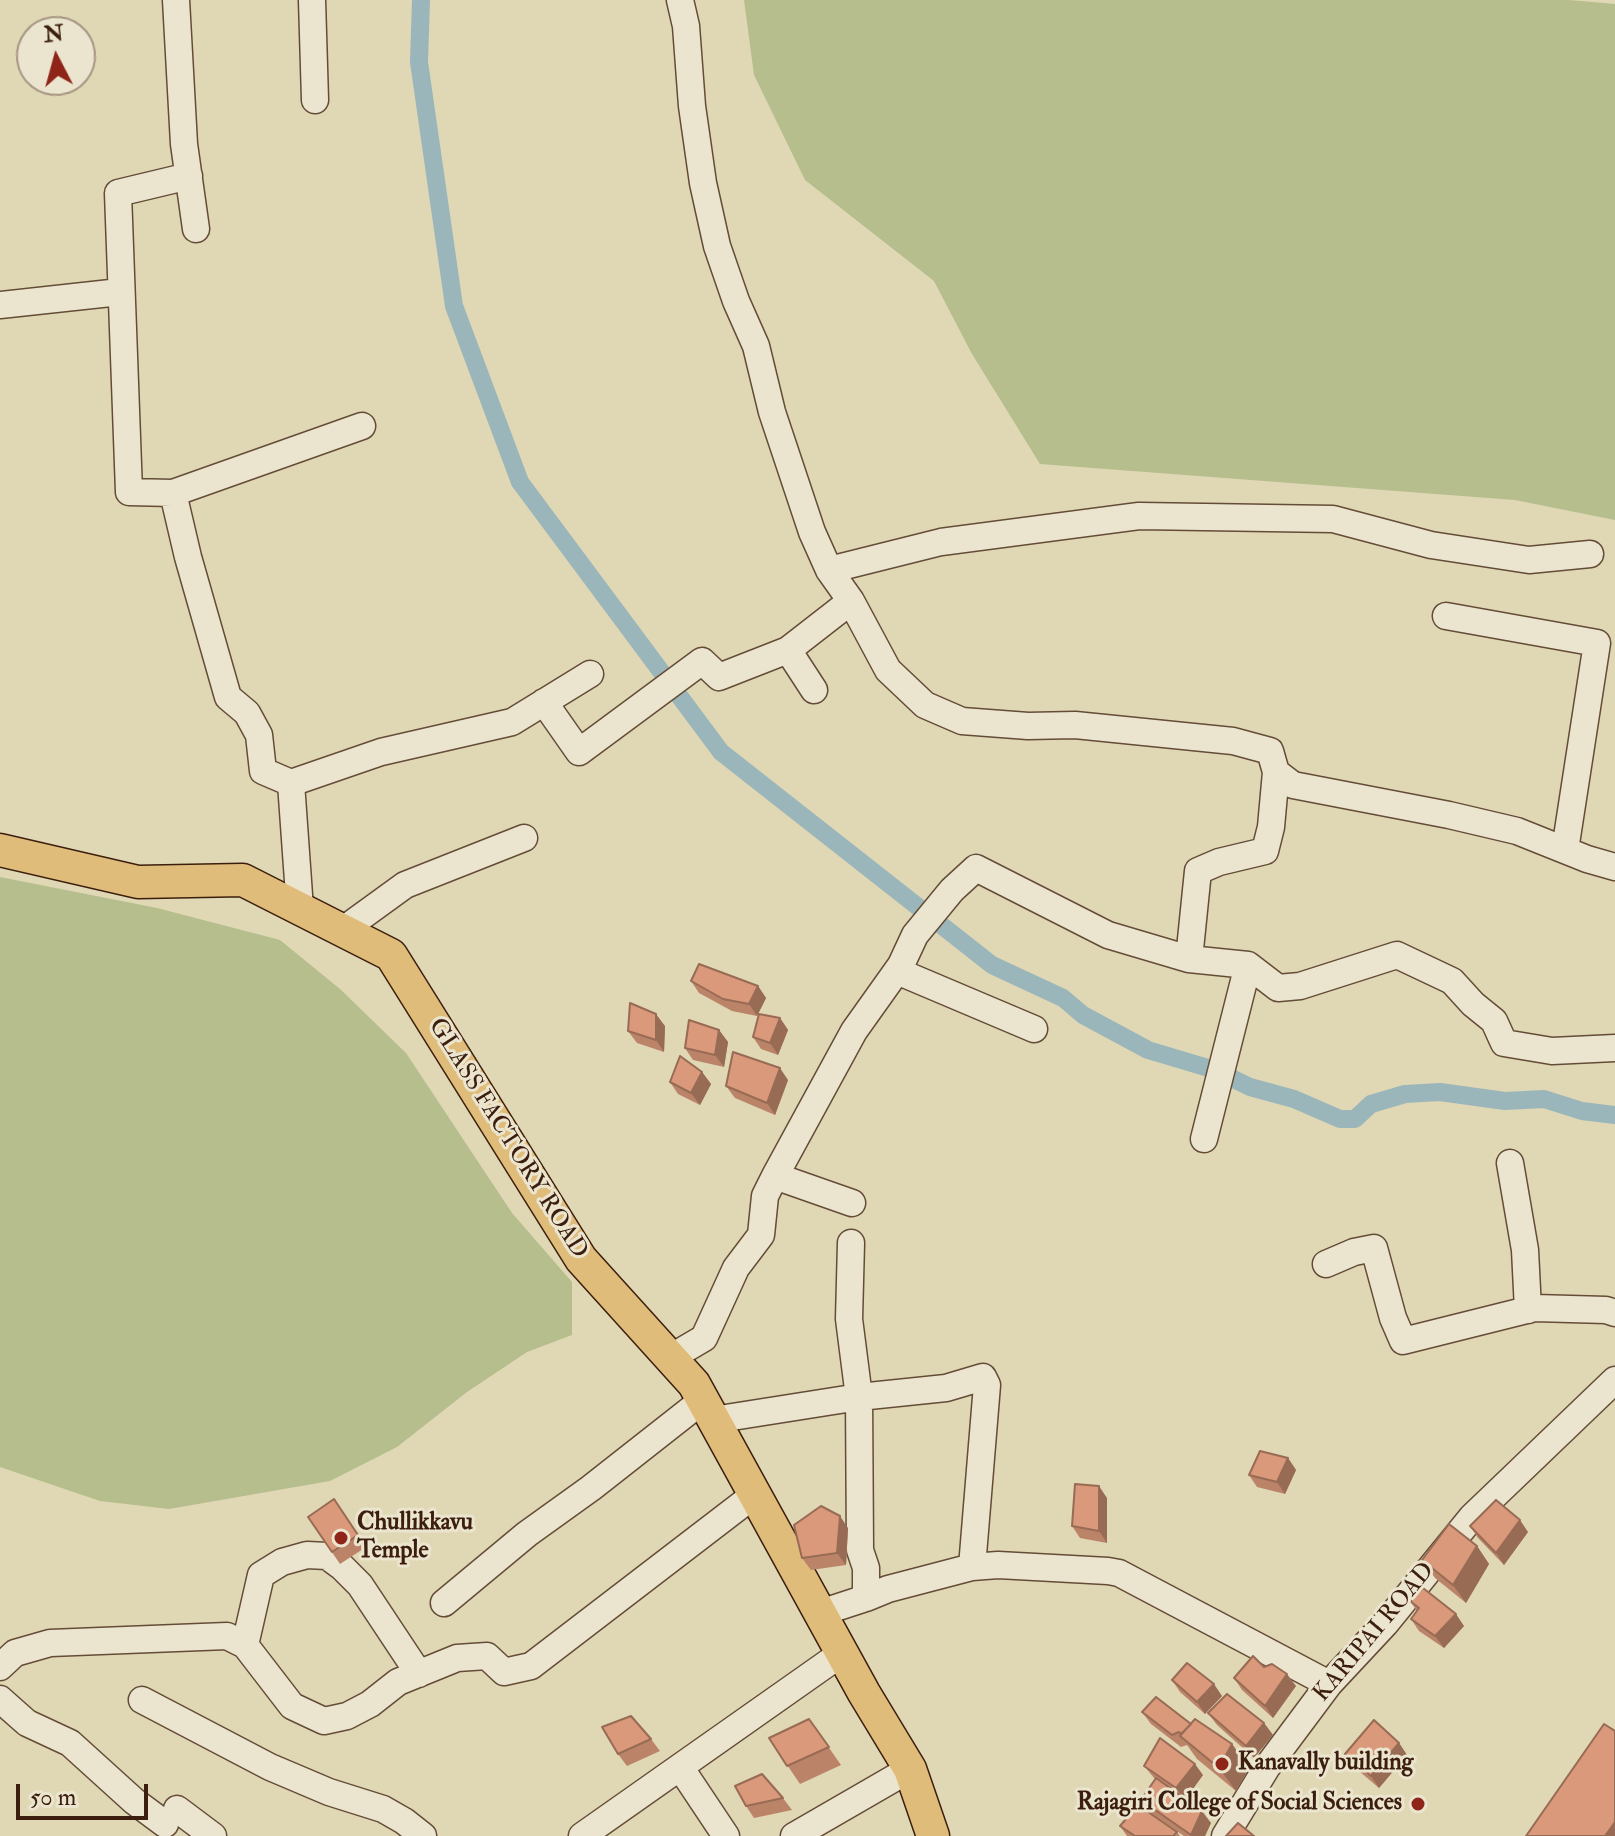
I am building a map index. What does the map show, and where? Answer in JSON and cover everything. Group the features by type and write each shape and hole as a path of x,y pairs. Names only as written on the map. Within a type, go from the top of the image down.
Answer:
{"main road":[{"name":"GLASS FACTORY ROAD","path":"0,850 138,882 243,880 391,955 581,1259 694,1384 842,1653 910,1769 933,1836"}],"street":[{"path":"176,0 181,101 196,229"},
{"path":"312,0 315,100"},
{"path":"680,0 686,26 692,106 703,183 717,246 756,346 772,412 812,532 829,570 851,601 888,670 925,705 962,721 1028,726 1075,725 1233,741 1270,751 1276,772 1271,827 1265,851 1219,862 1198,871 1189,959"},
{"path":"189,176 118,193 129,492 173,493 362,426"},
{"path":"0,305 120,292"},
{"path":"173,493 228,697 247,713 259,735 263,771 291,783 381,752 512,722 590,674"},
{"path":"829,570 941,542 1139,516 1333,519 1431,545 1529,560 1590,554"},
{"path":"544,702 579,752 702,661 719,677 788,650 851,601"},
{"path":"1446,616 1597,643 1565,850"},
{"path":"788,650 814,690"},
{"path":"1276,772 1293,785 1517,831 1615,867"},
{"path":"291,783 300,909"},
{"path":"343,930 405,885 524,838"},
{"path":"670,1358 704,1338 736,1268 761,1235 765,1196 854,1031 901,965 915,935 952,890 976,868 1108,935 1189,959 1248,965 1278,988 1300,986 1397,955 1452,981 1494,1021 1504,1043 1552,1051 1615,1048"},
{"path":"901,965 904,974 1034,1029"},
{"path":"1204,1139 1248,965"},
{"path":"1510,1163 1525,1250 1528,1310"},
{"path":"775,1176 852,1203"},
{"path":"851,1243 849,1319 859,1397 860,1550 866,1568 866,1598"},
{"path":"1326,1264 1354,1252 1374,1248 1393,1318 1403,1341 1528,1310 1606,1310 1615,1313"},
{"path":"444,1603 527,1534 708,1410 946,1388 983,1377 987,1385 972,1567"},
{"name":"KARIPAI ROAD","path":"1225,1836 1267,1767 1329,1684 1385,1624 1487,1501 1615,1380"},
{"path":"0,1667 15,1653 50,1643 227,1636 245,1645 292,1706 324,1721 347,1716 370,1704 398,1682 457,1658 487,1656 504,1672 531,1666 754,1495"},
{"path":"245,1645 261,1575 294,1558 327,1556 360,1585 419,1674"},
{"path":"820,1613 888,1589 972,1567 998,1565 1119,1573 1329,1684"},
{"path":"582,1836 842,1653"},
{"path":"0,1699 27,1723 70,1743 134,1801 213,1836"},
{"path":"142,1700 270,1767 329,1792 383,1809 423,1836"},
{"path":"680,1767 726,1836"},
{"path":"794,1836 910,1769"}],"green space":[{"path":"744,0 1569,0 1615,4 1615,520 1515,500 1040,464 972,354 934,281 805,180 754,75"},
{"path":"0,877 157,908 280,940 340,989 406,1053 512,1213 572,1282 572,1335 527,1352 467,1392 397,1447 330,1481 169,1509 100,1501 0,1467"}],"building":[{"path":"699,964 758,986 749,1004 723,999 691,981"},
{"path":"630,1003 656,1014 656,1040 628,1031"},
{"path":"759,1014 780,1018 770,1043 753,1037"},
{"path":"689,1020 719,1030 715,1055 685,1048"},
{"path":"733,1052 780,1068 767,1103 726,1086"},
{"path":"680,1056 702,1072 691,1093 670,1082"},
{"path":"1260,1451 1288,1458 1277,1482 1249,1475"},
{"path":"1075,1484 1099,1486 1099,1531 1072,1526"},
{"name":"Chullikkavu Temple","path":"334,1499 358,1535 332,1552 308,1517"},
{"path":"1496,1500 1520,1520 1496,1553 1470,1526"},
{"path":"821,1506 840,1516 837,1553 802,1558 794,1525"},
{"path":"1449,1524 1477,1546 1453,1585 1422,1560"},
{"path":"1423,1588 1456,1614 1435,1636 1411,1619 1419,1608 1410,1601"},
{"path":"1253,1656 1264,1667 1272,1664 1287,1674 1265,1706 1234,1678"},
{"path":"1187,1663 1214,1684 1197,1702 1172,1680"},
{"path":"1227,1694 1264,1723 1246,1746 1208,1713"},
{"path":"1156,1697 1191,1724 1181,1734 1172,1735 1142,1712"},
{"path":"631,1716 651,1739 618,1754 602,1727"},
{"path":"809,1719 829,1747 787,1766 769,1738"},
{"path":"1195,1719 1232,1744 1219,1768 1180,1736"},
{"path":"1374,1720 1399,1743 1371,1776 1345,1754"},
{"path":"1604,1724 1615,1731 1615,1822 1605,1836 1526,1836"},
{"path":"1160,1738 1195,1764 1176,1788 1144,1766"},
{"path":"762,1774 783,1798 746,1806 735,1786"},
{"path":"1156,1778 1202,1811 1191,1835 1141,1800"},
{"path":"1138,1805 1177,1832 1173,1836 1135,1836 1120,1826"},
{"path":"1238,1823 1254,1836 1226,1836"}],"waterway":[{"path":"421,0 419,62 454,306 520,482 721,752 992,965 1063,998 1083,1015 1148,1050 1215,1070 1250,1087 1294,1099 1340,1119 1355,1119 1371,1104 1405,1094 1440,1092 1505,1101 1544,1099 1582,1111 1615,1115"}],"place":[{"name":"Chullikkavu Temple","path":"341,1538"},
{"name":"Kanavally building","path":"1222,1764"},
{"name":"Rajagiri College of Social Sciences","path":"1418,1804"}]}
